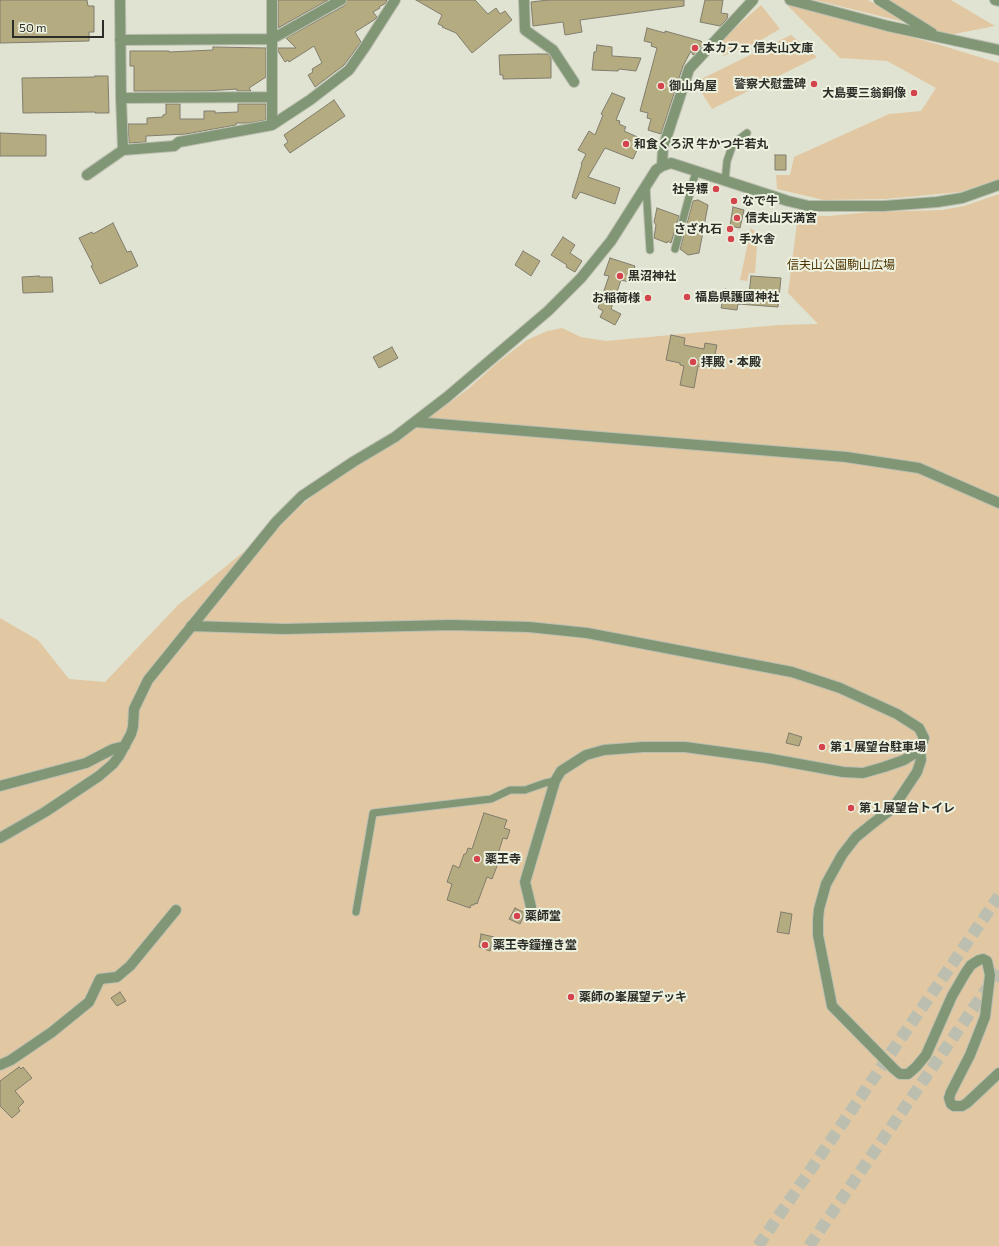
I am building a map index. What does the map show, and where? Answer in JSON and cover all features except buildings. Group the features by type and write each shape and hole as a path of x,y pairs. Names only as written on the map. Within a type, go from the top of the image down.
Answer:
{"street":[{"path":"120,0 123,150"},
{"path":"272,0 272,126"},
{"path":"120,40 272,39 341,0"},
{"path":"87,175 123,150 174,146 179,142 272,126 310,100 349,70 395,0"},
{"path":"524,0 525,30 553,50 574,82"},
{"path":"662,166 663,148 689,69 752,0"},
{"path":"790,0 888,26 999,50"},
{"path":"879,0 939,37"},
{"path":"995,0 999,1"},
{"path":"121,98 272,97"},
{"path":"0,838 45,812 99,776 113,764 125,746 133,727 134,709 148,680 271,528 302,496 353,462 395,437 415,422 448,397 548,311 568,292 611,242 656,170 662,166 671,163 798,204 809,206 884,206 937,202 962,198 999,185"},
{"path":"415,422 846,457 919,468 999,503"},
{"path":"191,626 284,629 451,625 529,627 587,633 792,672 840,688 897,714 919,728 924,738 920,750 921,760 917,772 893,808 856,837 842,855 826,884 819,909 818,935 832,1006 894,1070 900,1074 908,1074 926,1055 952,996 966,972 971,965 983,959 987,961 990,975 985,1017 970,1055 951,1092 949,1098 951,1104 954,1106 962,1106 999,1073"},
{"path":"0,786 86,763 113,749 125,746"},
{"path":"531,907 525,882 555,781 561,771 586,755 604,750 643,747 685,747 766,758 843,772 862,773 904,760 920,750"},
{"path":"0,1065 11,1060 52,1032 89,1002 100,979 117,977 130,966 176,910"}],"lane":[{"path":"725,181 727,161 733,144 746,133"},
{"path":"675,249 696,171"},
{"path":"646,187 650,250"},
{"path":"356,912 373,813 491,799 510,790 525,790 555,781"}],"green space":[{"path":"815,0 868,0 908,23"},
{"path":"879,0 951,0 995,26 939,37"},
{"path":"785,3 937,44 999,63 999,179 960,192 886,199 824,200 777,189 776,175 790,175 794,157 889,114 921,111 936,88 887,61 840,58"},
{"path":"761,5 780,29 756,43 723,56 720,41"},
{"path":"791,35 817,57 712,109 695,82"},
{"name":"信夫山公園駒山広場","path":"999,194 999,1246 0,1246 0,618 38,640 69,679 105,682 178,605 325,486 399,440 468,389 498,362 527,340 547,331 562,328 581,337 606,341 778,325 818,324 788,293 798,215 829,216 870,212 942,210 964,206"},
{"path":"751,228 758,234 755,273 749,273 747,281 740,280"}],"tunnel":[{"path":"758,1246 999,896"},
{"path":"809,1246 999,971"}],"place":[{"name":"本カフェ 信夫山文庫","path":"695,48"},
{"name":"警察犬慰霊碑","path":"814,84"},
{"name":"御山角屋","path":"661,86"},
{"name":"大島要三翁銅像","path":"914,93"},
{"name":"和食くろ沢 牛かつ牛若丸","path":"626,144"},
{"name":"社号標","path":"716,189"},
{"name":"なで牛","path":"734,201"},
{"name":"信夫山天満宮","path":"737,218"},
{"name":"さざれ石","path":"730,229"},
{"name":"手水舎","path":"731,239"},
{"name":"黒沼神社","path":"620,276"},
{"name":"福島県護國神社","path":"687,297"},
{"name":"お稲荷様","path":"648,298"},
{"name":"拝殿・本殿","path":"693,362"},
{"name":"第１展望台駐車場","path":"822,747"},
{"name":"第１展望台トイレ","path":"851,808"},
{"name":"薬王寺","path":"477,859"},
{"name":"薬師堂","path":"517,916"},
{"name":"薬王寺鐘撞き堂","path":"485,945"},
{"name":"薬師の峯展望デッキ","path":"571,997"}]}
